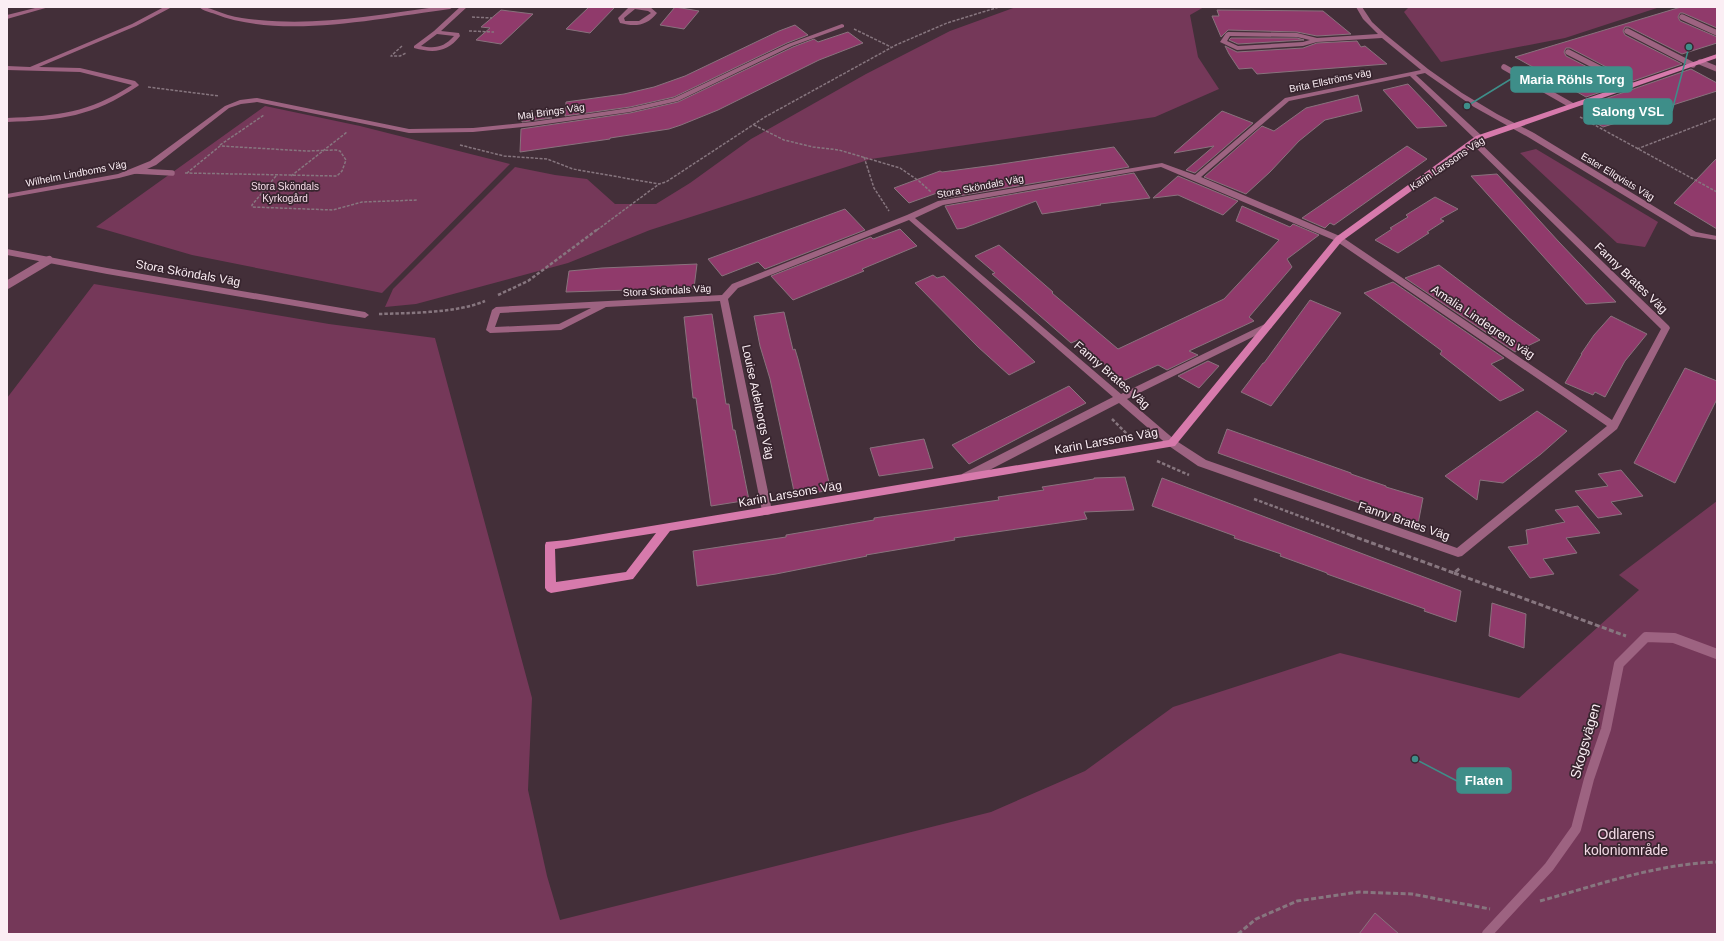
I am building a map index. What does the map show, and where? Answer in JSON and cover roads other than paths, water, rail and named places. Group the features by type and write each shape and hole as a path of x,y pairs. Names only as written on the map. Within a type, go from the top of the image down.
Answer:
{"street":[{"path":"7,17 46,7"},
{"path":"29,68 134,25 169,7"},
{"path":"202,7 224,16 256,22 290,23 324,22 450,7"},
{"path":"387,15 388,7"},
{"path":"436,32 457,34 456,38 449,45 440,50 416,47 436,32 464,7"},
{"path":"632,7 621,18 622,22 640,24 654,13 650,9 636,7"},
{"name":"Ester Ellqvists Väg","path":"1359,7 1363,16 1424,71 1511,126 1531,135 1694,234 1717,238"},
{"name":"Maj Brings Väg","path":"248,100 265,102 409,131 473,130 532,124 630,110 676,100 796,42 842,26"},
{"path":"1318,40 1297,34 1228,34 1223,42 1237,48 1303,44 1318,40 1384,36"},
{"name":"Karin Larssons Väg","path":"666,528 629,576 551,588 550,546 1172,443 1339,238 1476,140 1511,126 1717,56"},
{"path":"7,68 80,70 127,81 136,85 123,94 84,112 51,118 7,120"},
{"name":"Brita Ellströms väg","path":"1196,178 1287,99 1424,71"},
{"path":"1411,73 1476,140"},
{"name":"Wilhelm Lindboms Väg","path":"7,196 111,177 135,171 153,163 227,107 248,100"},
{"name":"Fanny Brates Väg","path":"910,217 1172,443 1202,463 1458,553 1614,426 1666,328 1476,140"},
{"name":"Stora Sköndals Väg","path":"605,304 561,327 490,330 496,310 605,304 724,298 735,286 898,222 941,203 1162,166 1196,178 1339,238"},
{"name":"Amalia Lindegrens väg","path":"1339,238 1614,426"},
{"name":"Stora Sköndals Väg","path":"7,252 365,315"},
{"name":"Louise Adelborgs Väg","path":"724,298 767,511"},
{"name":"Karin Larssons Väg","path":"966,477 1120,398 1268,326"}],"lane":[{"path":"1682,17 1717,33"},
{"path":"1627,31 1696,64 1717,69"},
{"path":"1568,52 1632,85"},
{"path":"1504,68 1571,106"},
{"path":"135,171 172,173"},
{"path":"7,285 49,260"},
{"name":"Skogsvägen","path":"1487,934 1549,867 1576,829 1589,779 1606,729 1619,664 1646,637 1674,638 1717,654"}],"place":[{"name":"Salong VSL","path":"1689,47"},
{"name":"Maria Röhls Torg","path":"1467,106"},
{"name":"Flaten","path":"1415,759"}],"park label":[{"name":"Stora Sköndals Kyrkogård","path":"285,192"},
{"name":"Odlarens koloniområde","path":"1626,842"}]}
